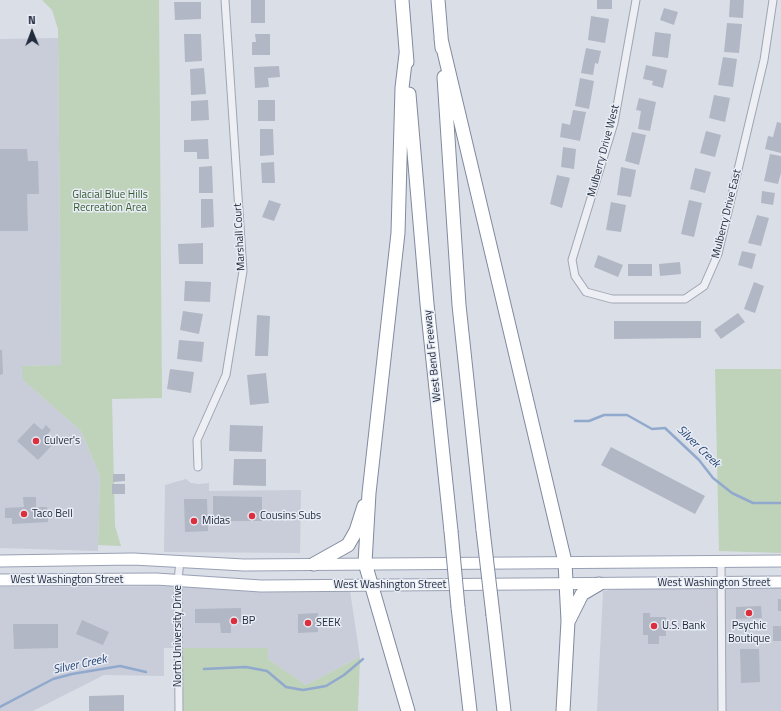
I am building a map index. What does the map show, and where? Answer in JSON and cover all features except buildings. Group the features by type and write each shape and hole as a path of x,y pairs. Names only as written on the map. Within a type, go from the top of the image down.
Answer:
{"highway":[{"name":"West Bend Freeway","path":"402,0 427,304 470,711"},
{"path":"438,0 459,305 504,711"},
{"path":"441,39 565,562 568,621 563,711"},
{"path":"406,54 402,88 398,233 370,493 365,564 408,711"},
{"path":"314,564 348,545 370,493"},
{"path":"568,621 582,594 599,584"}],"main road":[{"name":"West Washington Street","path":"0,561 133,558 244,564 781,561"},
{"name":"West Washington Street","path":"0,580 156,580 261,586 781,582"}],"street":[{"name":"Marshall Court","path":"198,467 198,440 226,375 242,270 225,0"},
{"name":"Mulberry Drive West","path":"575,276 572,260 614,124 636,0"},
{"name":"Mulberry Drive East","path":"575,276 586,292 612,300 685,299 704,286 720,246 764,60 773,0"},
{"name":"North University Drive","path":"179,711 178,581 180,560"},
{"path":"721,561 722,711"}],"shaded area":[{"path":"58,38 61,365 23,366 23,380 81,431 100,476 98,551 0,548 0,39"},
{"path":"186,479 191,483 209,483 209,491 301,490 300,553 164,552 165,485"},
{"path":"196,586 283,591 350,591 360,657 306,685 268,659 268,648 164,648 164,676 104,675 33,711 0,711 0,587"},
{"path":"781,586 781,711 597,711 603,591 634,587"}],"green space":[{"name":"Glacial Blue Hills Recreation Area","path":"42,0 159,0 162,398 112,399 115,526 121,546 98,545 100,476 81,431 23,380 22,366 61,365 58,29 52,10"},
{"path":"715,369 781,369 781,553 719,551"},
{"path":"182,648 268,648 268,659 306,685 360,657 358,711 183,711"}],"waterway":[{"name":"Silver Creek","path":"575,421 589,421 604,415 627,415 652,429 665,428 699,460 713,478 732,493 753,503 781,503"},
{"name":"Silver Creek","path":"204,669 246,667 267,671 286,687 303,690 326,686 344,675 363,659"},
{"name":"Silver Creek","path":"0,707 53,679 72,674 120,666 146,672"}],"place":[{"name":"Culver's","path":"36,441"},
{"name":"Taco Bell","path":"24,514"},
{"name":"Cousins Subs","path":"252,516"},
{"name":"Midas","path":"194,521"},
{"name":"Psychic Boutique","path":"749,613"},
{"name":"BP","path":"234,621"},
{"name":"SEEK","path":"308,623"},
{"name":"U.S. Bank","path":"654,626"}]}
